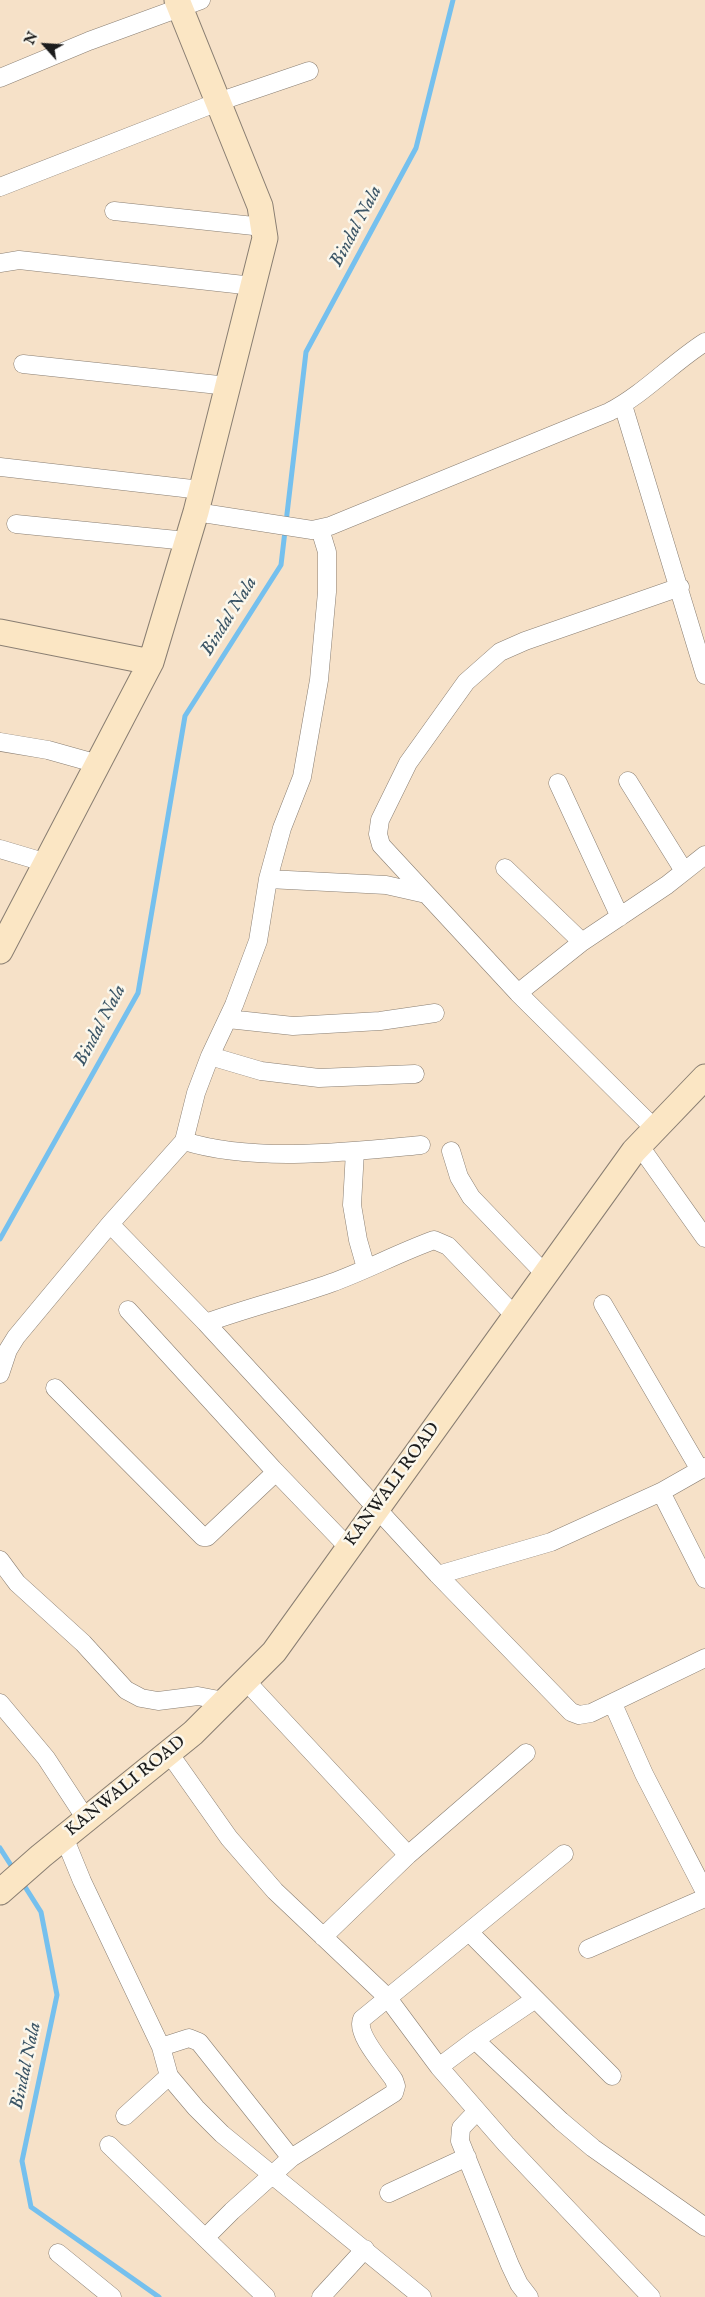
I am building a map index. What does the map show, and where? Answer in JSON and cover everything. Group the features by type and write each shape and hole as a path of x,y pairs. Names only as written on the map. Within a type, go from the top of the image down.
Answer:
{"street":[{"path":"0,78 186,3 218,102 260,206 265,238 199,501 151,662 0,951"},
{"path":"0,187 218,102 309,71"},
{"path":"114,211 263,227"},
{"path":"0,263 19,260 33,261 253,286"},
{"path":"0,467 199,501 253,520 316,529 452,478 623,405 680,358 705,342"},
{"path":"23,364 228,386"},
{"path":"623,405 680,587 705,675"},
{"path":"16,524 187,541"},
{"path":"0,1374 8,1350 16,1337 110,1224 184,1141 196,1093 210,1056 228,1019 258,941 268,879 282,828 302,777 319,680 327,592 327,552 316,529"},
{"path":"680,587 525,641 500,652 466,682 408,763 380,820 378,834 380,845 518,993 647,1137 705,1238"},
{"path":"0,632 151,662"},
{"path":"0,742 48,750 98,764"},
{"path":"628,781 684,872"},
{"path":"558,783 620,917"},
{"path":"0,849 47,863"},
{"path":"518,993 582,942 684,872 705,855"},
{"path":"504,868 582,942"},
{"path":"268,879 386,885 426,894"},
{"path":"228,1019 293,1026 380,1022 436,1013"},
{"path":"210,1056 260,1071 319,1078 415,1074"},
{"name":"KANWALI ROAD","path":"0,1892 64,1837 193,1733 274,1652 545,1274 647,1137 705,1077"},
{"path":"184,1141 212,1150 277,1153 355,1151 421,1145"},
{"path":"355,1151 352,1205 358,1240 366,1268"},
{"path":"451,1151 460,1177 471,1197 545,1274"},
{"path":"110,1224 206,1323 438,1576 571,1712 579,1715 591,1713 705,1658"},
{"path":"206,1323 252,1306 331,1283 434,1240 442,1242 515,1316"},
{"path":"438,1576 551,1542 661,1492 702,1468 603,1304"},
{"path":"128,1310 276,1472 348,1547"},
{"path":"55,1388 203,1537 207,1537 276,1472"},
{"path":"661,1492 705,1579"},
{"path":"0,1560 17,1583 83,1643 126,1690 140,1698 158,1702 198,1696 224,1701"},
{"path":"246,1681 408,1855"},
{"path":"0,1703 46,1758 86,1819"},
{"path":"613,1704 644,1774 705,1892"},
{"path":"169,1753 229,1838 275,1891 387,1997 438,2067 651,2297"},
{"path":"323,1938 408,1855 526,1753"},
{"path":"64,1837 82,1881 161,2047 169,2076 196,2108 222,2134 270,2175 365,2248 422,2297"},
{"path":"206,2238 270,2175 291,2158 394,2093 396,2086 394,2080 363,2036 360,2024 362,2019 564,1854"},
{"path":"588,1949 705,1898"},
{"path":"469,1932 534,2000 612,2076"},
{"path":"438,2067 534,2000"},
{"path":"161,2047 189,2038 199,2042 291,2158"},
{"path":"476,2040 580,2137 705,2227"},
{"path":"125,2116 169,2076"},
{"path":"477,2111 461,2128 459,2135 510,2265 529,2297"},
{"path":"109,2145 266,2297"},
{"path":"389,2193 467,2157"},
{"path":"321,2297 365,2248"},
{"path":"58,2254 112,2297"}],"waterway":[{"name":"Bindal Nala","path":"0,1239 138,993 185,716 281,565 306,352 416,148 453,0"},
{"name":"Bindal Nala","path":"0,1848 14,1870"},
{"name":"Bindal Nala","path":"22,1882 41,1912 57,1995 22,2161 31,2207 159,2297"}]}
